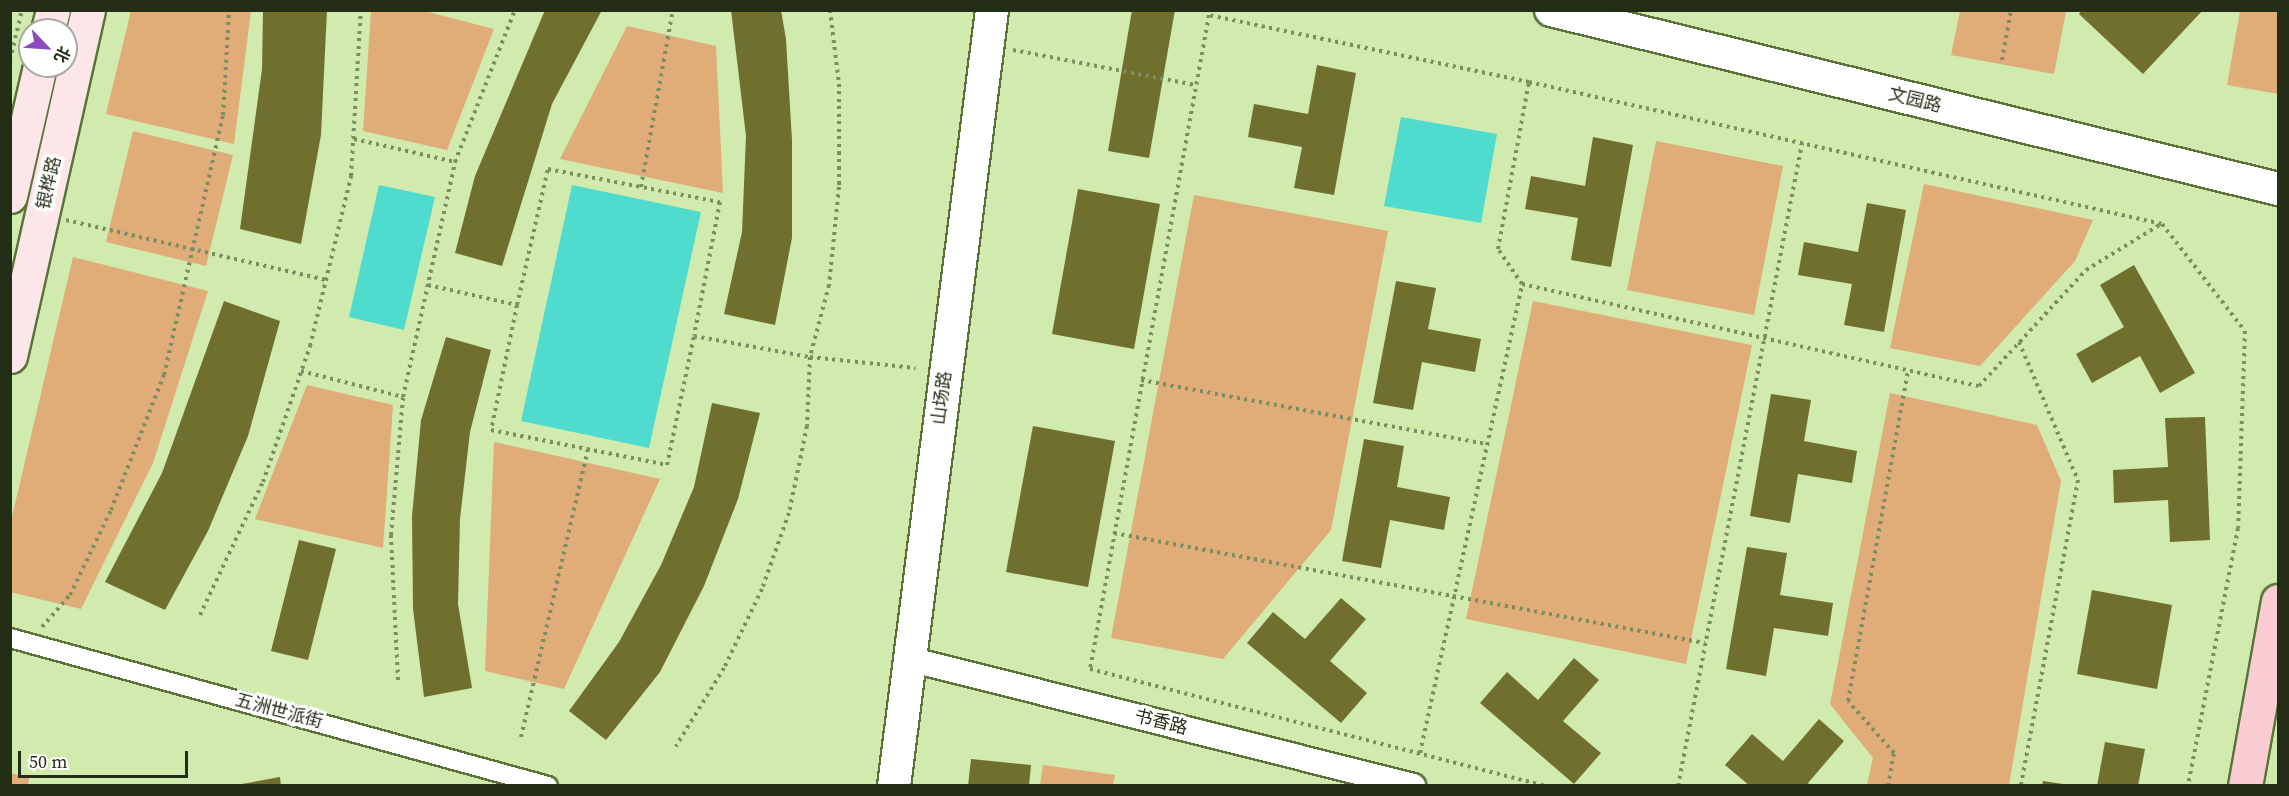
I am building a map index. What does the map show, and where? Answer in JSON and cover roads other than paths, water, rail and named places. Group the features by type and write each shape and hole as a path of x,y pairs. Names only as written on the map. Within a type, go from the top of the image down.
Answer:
{"main road":[{"name":"银桦路","path":"10,356 88,10"},
{"name":"银桦路","path":"10,196 37,78"},
{"path":"2245,786 2278,601"}],"street":[{"name":"山场路","path":"894,786 992,10"},
{"name":"文园路","path":"1551,10 2278,189"},
{"name":"五洲世派街","path":"10,638 548,786"},
{"name":"书香路","path":"909,659 1413,786"}],"water":[{"path":"1401,117 1497,134 1481,223 1384,206"},
{"path":"379,185 435,197 404,330 349,317"},
{"path":"572,185 701,212 649,448 521,421"}]}
